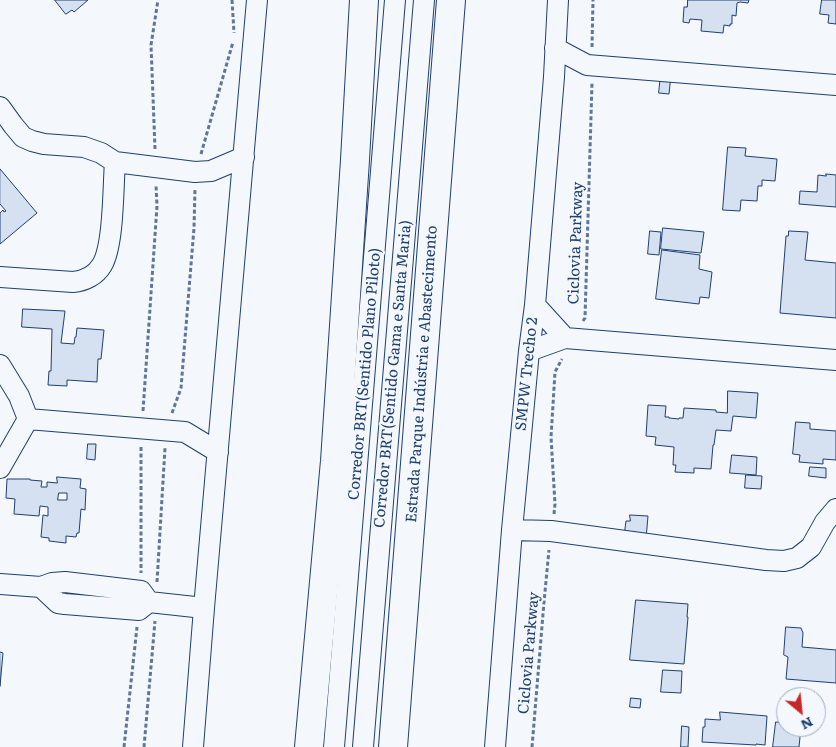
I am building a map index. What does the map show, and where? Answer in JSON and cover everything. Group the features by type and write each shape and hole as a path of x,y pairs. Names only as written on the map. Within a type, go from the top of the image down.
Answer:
{"highway":[{"path":"309,747 335,461 364,0"},
{"name":"Estrada Parque Indústria e Abastecimento","path":"393,747 451,0"}],"street":[{"path":"193,747 257,0"},
{"name":"Corredor BRT(Sentido Plano Piloto)","path":"334,747 395,0"},
{"name":"Corredor BRT(Sentido Gama e Santa Maria)","path":"363,747 424,0"},
{"name":"SMPW Trecho 2","path":"495,747 528,351 535,305 554,77 558,0"},
{"path":"555,48 590,65 836,85"},
{"path":"554,77 590,65"},
{"path":"0,107 23,136 32,141 44,144 84,147 100,153 115,162 155,168 203,171 244,157"},
{"path":"0,276 73,282 80,281 98,271 107,254 111,229 115,162"},
{"path":"203,171 240,195"},
{"path":"535,305 568,338"},
{"path":"528,351 568,338 836,360"},
{"path":"0,364 19,396 28,419"},
{"path":"28,419 176,431 220,421"},
{"path":"0,468 28,419"},
{"path":"176,431 218,452"},
{"path":"512,530 552,531 784,561 797,558 811,547 825,522 836,509"},
{"path":"0,584 41,587 52,583 65,582 146,601 204,608"}],"path":[{"path":"144,747 146,601 141,429 157,206 150,46 158,0"},
{"path":"124,747 146,601 176,431 194,228 203,171 234,40 232,0"},
{"name":"Ciclovia Parkway","path":"532,747 544,602 555,504 551,437 555,372 568,338 585,318 593,0"}],"building":[{"path":"55,0 88,0 74,12 72,10 66,14"},
{"path":"688,0 749,0 748,3 737,3 736,16 732,15 732,24 730,26 724,25 723,33 701,31 702,20 690,19 689,23 683,22 684,7 687,7"},
{"path":"822,0 836,0 836,24 828,23 829,15 820,14"},
{"path":"661,74 671,75 669,94 659,93"},
{"path":"728,147 746,148 745,156 777,159 775,181 762,180 762,186 758,186 757,201 741,200 740,211 723,210"},
{"path":"0,169 37,213 0,244 0,213 3,210 4,212 6,211 0,204"},
{"path":"826,174 836,175 836,207 799,204 800,191 817,192 818,175 826,176"},
{"path":"663,228 704,232 701,253 661,249"},
{"path":"650,231 661,232 659,255 648,254"},
{"path":"789,231 808,232 805,260 836,263 836,318 780,313 786,236 788,236"},
{"path":"662,250 700,255 699,269 712,272 709,298 700,297 699,304 656,299"},
{"path":"23,309 65,311 61,343 74,344 77,328 104,330 101,359 98,359 97,382 67,380 67,386 48,385 49,371 51,371 52,329 22,327"},
{"path":"728,391 758,393 756,418 733,416 731,431 716,430 711,469 694,468 694,473 675,472 676,465 673,465 674,447 655,445 656,437 646,436 648,405 666,406 665,417 669,418 683,418 684,408 716,410 716,412 727,413"},
{"path":"796,422 810,423 810,429 836,431 836,460 823,459 823,464 799,462 800,455 793,454"},
{"path":"88,444 96,444 95,460 87,459"},
{"path":"732,455 757,457 756,475 730,473"},
{"path":"810,467 826,468 826,478 809,476"},
{"path":"746,475 762,476 761,489 745,488"},
{"path":"57,477 81,479 80,488 86,489 85,510 81,509 79,533 77,533 76,537 66,536 66,543 49,541 49,538 41,537 43,515 48,516 48,507 40,506 39,516 14,514 15,499 6,498 7,479 42,481 41,487 47,487 47,482 57,483","holes":["59,493 67,493 67,500 58,500"]},
{"path":"630,515 648,516 646,539 624,536 626,521 630,521"},
{"path":"636,600 688,604 684,664 630,660"},
{"path":"786,627 801,628 803,633 802,647 836,650 836,683 786,679 788,657 784,655"},
{"path":"0,652 3,653 0,686"},
{"path":"663,670 682,671 681,693 661,692"},
{"path":"631,698 641,699 640,708 630,707"},
{"path":"720,712 767,716 765,745 702,742 705,719 720,720"},
{"path":"776,722 776,737 800,737 799,747 773,747"},
{"path":"682,726 689,727 688,747 681,747"}]}
